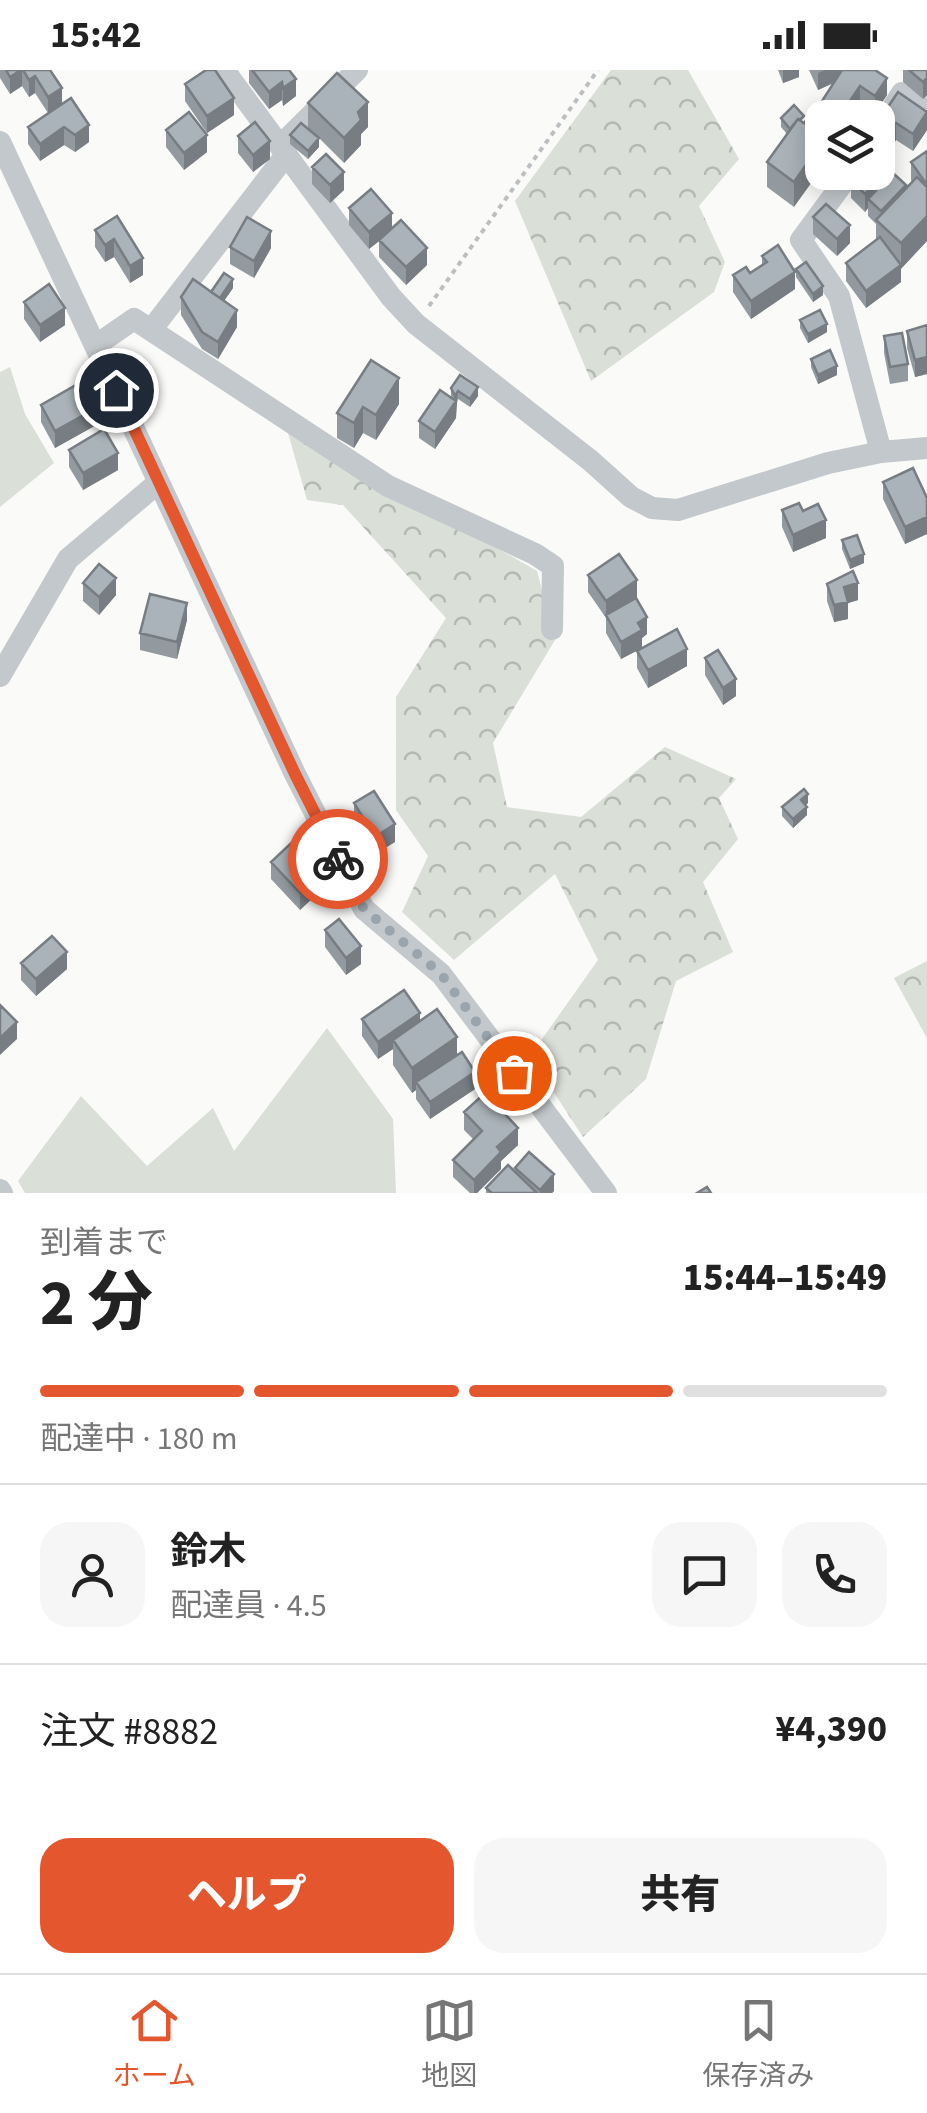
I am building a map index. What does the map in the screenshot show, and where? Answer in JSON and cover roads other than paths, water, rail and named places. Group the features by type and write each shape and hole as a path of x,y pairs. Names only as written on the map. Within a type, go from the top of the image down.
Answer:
{"street":[{"path":"224,70 391,297 416,324 631,497 652,508 678,510 828,464 881,452 927,448"},
{"path":"151,330 286,155 286,140 357,70"},
{"path":"895,104 902,93 927,110"},
{"path":"0,142 295,774 364,909 441,974 606,1193"},
{"path":"838,190 801,240 839,296 881,452"},
{"path":"95,346 134,319 388,486 535,554 553,566 552,628"},
{"path":"0,676 68,559 158,482"}]}
